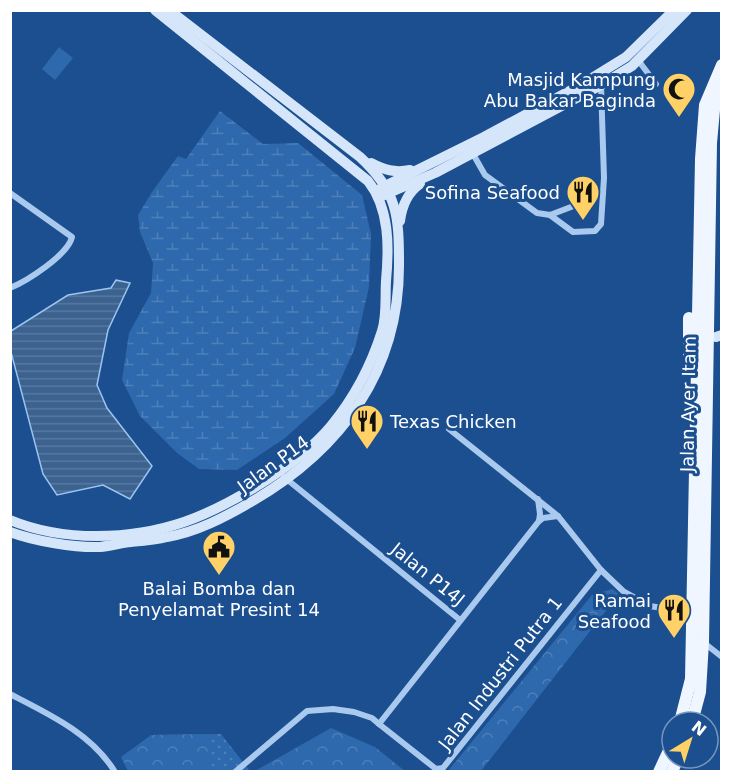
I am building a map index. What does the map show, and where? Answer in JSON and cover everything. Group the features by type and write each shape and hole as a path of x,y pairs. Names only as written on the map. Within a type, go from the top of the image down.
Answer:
{"main road":[{"name":"Jalan P14","path":"10,520 48,532 77,536 106,536 165,528 187,521 300,470 336,436 352,415 381,362 393,327 399,276 398,217 382,192 155,10"},
{"name":"Jalan P14","path":"10,532 40,540 98,547 169,537 227,515 283,476 344,410 361,382 383,328 387,275 385,219 377,173 360,157 170,10"},
{"path":"382,192 579,86 626,57 674,10"},
{"path":"382,192 435,173 601,86 638,60 687,10"},
{"name":"Jalan Ayer Itam","path":"697,642 692,614 695,448 689,424 688,346 693,246 699,228 700,159 705,105 722,65"},
{"name":"Jalan Ayer Itam","path":"695,710 700,692 697,642 706,431 711,170 714,110 722,87"},
{"path":"360,157 383,170 400,172 425,167"},
{"path":"706,431 719,336 711,170"},
{"path":"399,246 404,203 411,190 435,173"},
{"path":"683,710 697,642"}],"street":[{"path":"638,60 656,84"},
{"path":"473,154 480,168 491,180 537,213 550,215 573,232 595,231 601,224 604,178 601,86"},
{"path":"10,193 72,237 62,252 44,267 24,282 10,288"},
{"path":"550,215 584,202"},
{"path":"449,429 558,516 601,570 623,591 643,603 692,614"},
{"name":"Jalan P14J","path":"283,476 460,620 539,521"},
{"path":"538,500 539,521"},
{"path":"539,521 543,518 558,516"},
{"name":"Jalan Industri Putra 1","path":"235,771 307,711 333,709 372,718 436,769 443,768 601,570"},
{"path":"379,724 460,620"},
{"path":"697,642 722,657"},
{"path":"10,694 43,711 86,739 101,751 115,771"}],"green space":[{"path":"59,47 73,58 55,80 42,69"},
{"path":"220,111 263,144 298,143 362,195 371,234 369,287 355,348 334,394 285,438 237,470 199,469 177,453 140,416 122,380 129,333 151,293 153,263 140,232 138,215 178,156 186,159"},
{"path":"612,589 619,594 481,771 448,771 592,595"},
{"path":"331,728 375,747 405,771 255,771"},
{"path":"212,734 207,771 128,771 121,757 151,735"},
{"path":"221,734 250,771 145,772 151,735"}],"shaded area":[{"path":"116,280 130,283 108,330 97,385 107,408 152,466 130,499 103,485 57,495 43,474 11,352 11,331 68,295 111,288"}],"place":[{"name":"Masjid Kampung Abu Bakar Baginda","path":"679,118"},
{"name":"Sofina Seafood","path":"583,221"},
{"name":"Texas Chicken","path":"367,450"},
{"name":"Balai Bomba dan Penyelamat Presint 14","path":"219,576"},
{"name":"Ramai Seafood","path":"674,639"}]}
